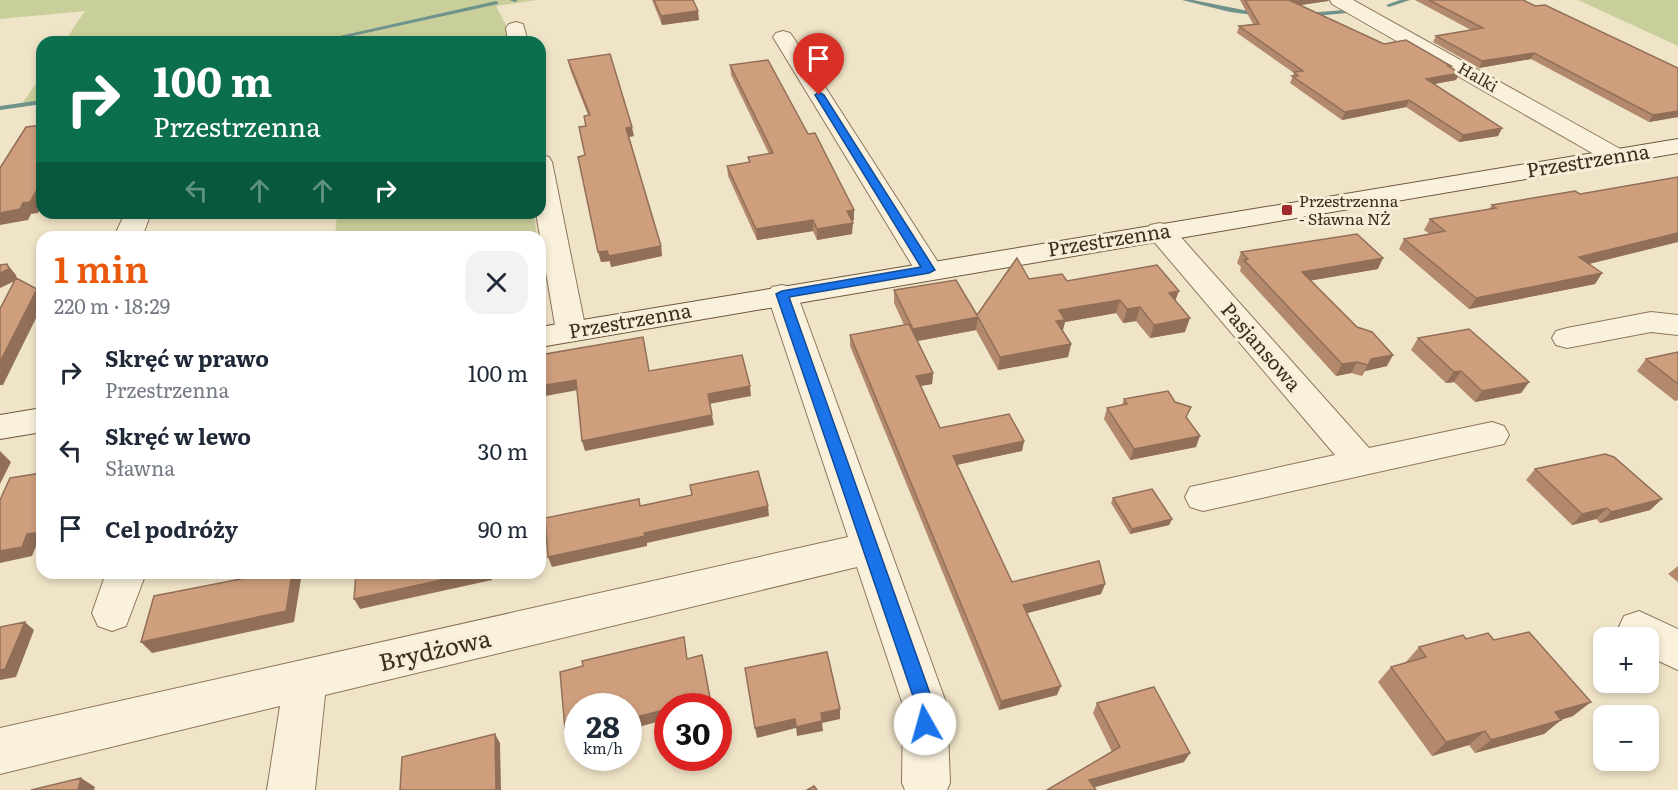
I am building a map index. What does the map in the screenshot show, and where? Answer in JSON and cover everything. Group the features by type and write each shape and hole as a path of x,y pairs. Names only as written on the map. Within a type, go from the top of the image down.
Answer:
{"street":[{"name":"Halki","path":"1339,0 1615,156"},
{"path":"783,37 929,270"},
{"name":"Przestrzenna","path":"546,335 1678,146"},
{"path":"546,195 571,331"},
{"name":"Pasjansowa","path":"1160,231 1362,463"},
{"path":"782,294 925,705 926,783"},
{"path":"1567,338 1651,322 1665,321 1678,325"},
{"path":"0,427 36,421"},
{"path":"1203,497 1492,435"},
{"name":"Brydżowa","path":"0,751 870,548"},
{"path":"112,613 124,579"},
{"path":"1659,640 1678,651"},
{"path":"291,790 305,681"}],"green space":[{"path":"0,0 537,0 496,6 506,25 508,36 68,36 85,11 0,19"},
{"path":"1578,0 1678,0 1678,46"},
{"path":"36,84 36,104 19,108"},
{"path":"336,219 535,219 536,231 336,231"}],"building":[{"path":"654,0 693,0 698,11 661,16"},
{"path":"1245,0 1297,0 1291,1 1384,44 1406,40 1460,73 1426,79 1502,128 1463,135 1409,100 1345,112 1292,76 1298,76 1294,72 1303,71 1239,26 1259,24"},
{"path":"1429,0 1523,0 1535,6 1545,5 1678,68 1678,111 1653,115 1534,53 1482,61 1436,36 1483,28"},
{"path":"610,54 632,127 626,128 661,246 609,256 607,251 598,252 578,157 585,155 579,127 586,126 584,116 590,115 568,60"},
{"path":"768,60 808,134 815,133 854,210 847,211 853,223 817,229 813,220 756,229 727,166 750,162 748,157 773,153 730,65"},
{"path":"36,126 36,192 30,202 23,203 20,209 0,213 0,168 26,127"},
{"path":"1678,177 1678,233 1579,257 1602,273 1476,298 1404,239 1445,231 1430,219 1496,208 1492,205 1575,191 1580,194"},
{"path":"1357,234 1383,258 1302,272 1357,327 1372,332 1393,355 1371,359 1368,365 1357,362 1342,364 1244,260 1248,259 1241,252"},
{"path":"1017,258 1029,279 1062,274 1067,281 1157,265 1179,291 1169,293 1190,318 1154,325 1140,307 1127,309 1120,300 1059,310 1065,320 1056,321 1071,344 1000,357 978,317 913,329 894,290 956,280 977,315"},
{"path":"7,264 9,269 0,273 0,265"},
{"path":"16,278 36,288 0,362 0,309"},
{"path":"909,324 933,373 916,376 940,428 1009,414 1024,441 953,456 1012,582 1099,561 1105,584 1023,605 1061,686 1001,701 850,335"},
{"path":"1469,329 1529,382 1482,391 1461,371 1454,372 1418,338"},
{"path":"643,337 649,371 742,355 750,386 708,394 712,415 582,441 576,380 546,385 546,354"},
{"path":"1678,352 1678,384 1646,359"},
{"path":"1168,391 1175,402 1191,407 1186,417 1200,436 1134,449 1107,408 1127,404 1124,399"},
{"path":"1605,454 1614,457 1662,499 1611,512 1607,508 1582,514 1535,469"},
{"path":"758,471 768,506 548,557 546,518 639,499 640,506 692,495 690,485"},
{"path":"36,474 36,533 27,534 22,547 0,551 0,500 10,478"},
{"path":"1152,489 1172,519 1132,529 1113,498"},
{"path":"240,579 291,579 286,611 141,642 154,596"},
{"path":"356,579 446,579 354,599"},
{"path":"25,622 5,669 0,670 0,627"},
{"path":"1529,632 1591,702 1555,712 1561,720 1491,740 1485,731 1446,742 1391,667 1426,657 1419,647 1463,635 1466,639 1488,633 1494,640"},
{"path":"684,637 687,659 702,655 709,693 654,693 654,712 642,716 642,693 564,693 564,718 560,672 583,666 582,661"},
{"path":"827,652 840,709 821,713 822,721 796,727 795,719 755,728 745,668"},
{"path":"1154,687 1190,753 1089,780 1096,790 1047,790 1120,747 1097,703"},
{"path":"495,734 496,790 400,790 402,757"},
{"path":"81,778 78,790 31,790"}],"waterway":[{"path":"1185,0 1261,14"},
{"path":"1389,5 1407,0"},
{"path":"344,36 496,3"},
{"path":"1306,15 1345,12"},
{"path":"0,108 36,103"}],"place":[{"name":"Przestrzenna - Sławna NŻ","path":"1287,210"}],"route":[{"path":"819,95 929,270 782,294 925,705 925,724"}]}
